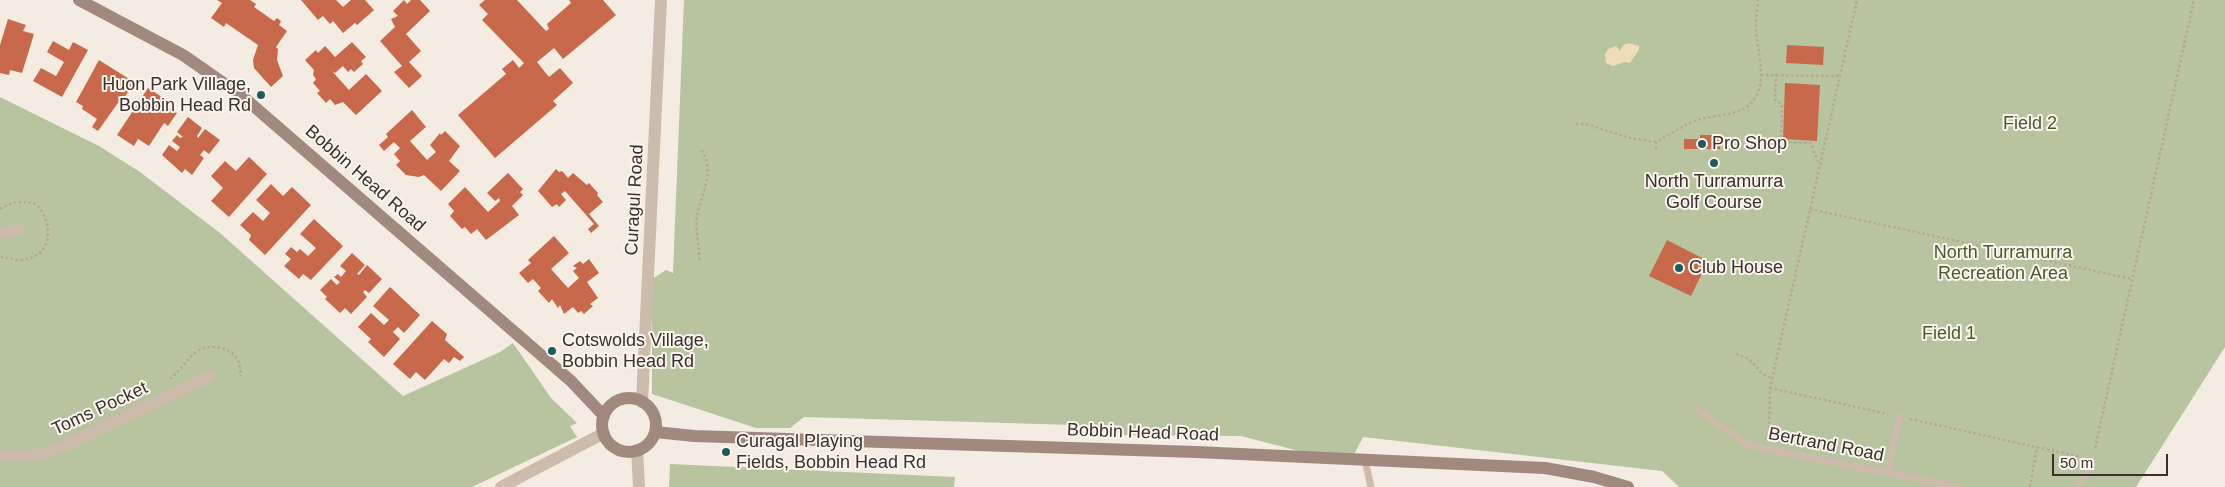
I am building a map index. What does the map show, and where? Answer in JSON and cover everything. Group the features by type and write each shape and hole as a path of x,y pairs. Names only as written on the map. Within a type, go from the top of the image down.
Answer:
{"main road":[{"name":"Bobbin Head Road","path":"79,0 183,55 242,96 571,381 604,416"},
{"path":"634,398 642,402 654,414 655,432 651,440 637,450 618,449 608,441 604,433 604,416 608,408 615,402 634,398"},
{"name":"Bobbin Head Road","path":"655,432 694,436 1008,445 1545,468 1594,477 1628,487"}],"street":[{"name":"Curagul Road","path":"642,402 661,0"},
{"path":"0,232 19,230"},
{"name":"Toms Pocket","path":"0,455 33,456 58,449 210,376"},
{"path":"501,487 604,433"},
{"path":"637,450 639,487"}],"lane":[{"name":"Bertrand Road","path":"1696,409 1747,445 1959,487"},
{"path":"1888,472 1899,416"},
{"path":"2075,487 2087,475 2092,459"},
{"path":"1365,460 1371,487"}],"path":[{"path":"1576,124 1586,124 1630,138 1656,142 1696,121 1728,116 1741,110 1752,102 1759,89 1761,75 1756,27 1758,0"},
{"path":"1771,449 1768,433 1770,388 1857,0"},
{"path":"1770,388 2092,459 2194,0"},
{"path":"1776,74 1775,100 1782,104 1781,142 1811,143 1819,166"},
{"path":"1761,75 1840,76"},
{"path":"1656,142 1656,149"},
{"path":"698,260 700,247 697,218 705,193 708,166 701,149"},
{"path":"1810,209 2132,279"},
{"path":"169,379 196,352 206,347 219,348 238,359 241,376"},
{"path":"1736,354 1752,360 1762,375 1772,378"},
{"path":"2030,487 2037,447"}],"green space":[{"name":"North Turramurra Golf Course","path":"684,0 2225,0 2225,347 2136,487 1679,487 1662,471 1363,437 1349,464 1241,436 1115,435 1108,426 804,417 790,428 756,428 652,394 652,279 666,270 673,273"},
{"path":"0,97 99,146 140,172 220,233 403,396 500,352 513,343 551,398 577,423 570,426 577,437 472,487 0,487"},
{"path":"670,464 955,477 954,487 669,487"}],"sand":[{"path":"1629,43 1639,46 1639,50 1630,63 1624,62 1613,66 1606,63 1605,54 1608,49 1616,46 1620,51 1623,45"}],"building":[{"path":"217,0 250,0 256,4 254,7 274,21 277,18 281,21 279,25 287,31 276,47 278,49 277,60 283,76 271,87 254,68 253,60 258,45 226,23 224,27 211,18 222,3"},
{"path":"301,0 336,0 343,7 351,0 365,0 374,10 357,25 355,23 343,33 333,21 330,24 323,16 318,20"},
{"path":"404,0 407,4 411,0 420,0 430,11 406,34 421,51 409,62 422,76 409,88 394,72 402,66 380,41 395,27 391,19 398,16 393,11"},
{"path":"485,0 517,0 546,31 549,29 547,24 571,3 569,0 603,0 616,15 563,59 554,48 537,62 549,77 560,68 573,83 553,101 557,105 495,158 458,115 506,74 502,69 513,60 519,68 524,63 482,20 488,14 479,5"},
{"path":"8,19 26,25 23,31 34,34 22,73 10,70 9,75 0,73 0,45"},
{"path":"53,41 69,50 73,42 88,50 62,97 33,81 41,68 56,76 64,62 47,52"},
{"path":"352,42 366,57 361,61 363,64 354,72 351,69 348,72 343,66 335,73 332,71 349,90 366,74 382,91 356,115 343,102 335,105 330,99 326,103 317,93 320,91 313,83 316,79 313,75 314,70 305,60 316,50 318,53 325,46 335,57"},
{"path":"1787,45 1824,47 1823,65 1786,63"},
{"path":"99,60 134,82 123,100 117,96 120,100 98,131 92,127 97,119 82,109 83,106 76,102"},
{"path":"1785,83 1820,85 1817,141 1783,139"},
{"path":"148,88 165,99 162,103 177,113 168,126 164,123 149,146 138,139 134,146 117,135"},
{"path":"412,110 426,127 410,141 427,160 436,152 430,145 440,133 441,135 445,131 460,146 449,161 460,171 441,191 424,175 419,177 406,175 396,165 400,161 394,154 400,148 394,142 384,151 379,145 388,137 386,134"},
{"path":"188,117 202,128 197,136 198,138 205,129 220,140 209,154 204,150 200,155 204,158 192,175 185,169 182,173 162,155 169,145 177,151 180,147 172,141 177,135 180,138 183,137 177,132"},
{"name":"Pro Shop","path":"1700,135 1720,135 1720,149 1684,149 1684,139 1700,139"},
{"path":"249,157 267,174 229,217 211,201 223,188 211,176 225,161 236,171"},
{"path":"556,169 559,172 562,171 568,178 573,173 587,185 589,183 603,202 589,214 599,226 591,233 588,229 594,224 565,191 561,194 566,200 559,207 557,204 552,207 538,191"},
{"path":"508,173 523,189 520,192 523,195 512,206 519,215 486,240 477,229 471,234 465,227 462,229 450,216 454,211 448,204 465,187 488,212 500,201 499,198 495,201 487,193"},
{"path":"271,184 283,196 292,187 311,205 265,255 249,240 251,235 240,225 253,212 263,221 270,213 256,200"},
{"path":"314,219 343,246 311,280 303,274 299,279 284,266 291,259 285,254 291,247 297,252 300,249 308,256 316,248 300,234"},
{"path":"554,236 569,253 551,269 568,288 579,278 573,271 577,268 573,266 580,261 583,264 589,259 599,273 587,282 598,298 590,304 593,306 584,314 581,311 578,313 573,307 564,314 560,305 558,308 552,299 549,303 538,291 541,288 533,279 528,283 519,273 531,263 528,260"},
{"name":"Club House","path":"1667,240 1708,261 1691,296 1649,276"},
{"path":"352,253 365,265 357,274 359,275 367,265 382,279 369,293 365,290 363,292 367,297 351,314 345,308 340,313 325,299 327,297 320,290 331,279 337,285 340,282 334,277 338,274 341,277 346,271 340,266"},
{"path":"390,287 420,315 404,333 398,327 393,332 400,339 384,357 368,342 371,339 358,327 371,313 384,325 389,320 373,306"},
{"path":"432,321 447,334 445,340 464,357 460,361 454,357 449,363 444,359 425,380 416,372 410,379 393,364"}],"place":[{"name":"Huon Park Village, Bobbin Head Rd","path":"261,95"},
{"name":"Pro Shop","path":"1702,144"},
{"name":"North Turramurra Golf Course","path":"1714,163"},
{"name":"Club House","path":"1679,268"},
{"name":"Cotswolds Village, Bobbin Head Rd","path":"552,351"},
{"name":"Curagal Playing Fields, Bobbin Head Rd","path":"726,452"}],"park label":[{"name":"Field 2","path":"2030,124"},
{"name":"North Turramurra Recreation Area","path":"2003,263"},
{"name":"Field 1","path":"1949,334"}]}
